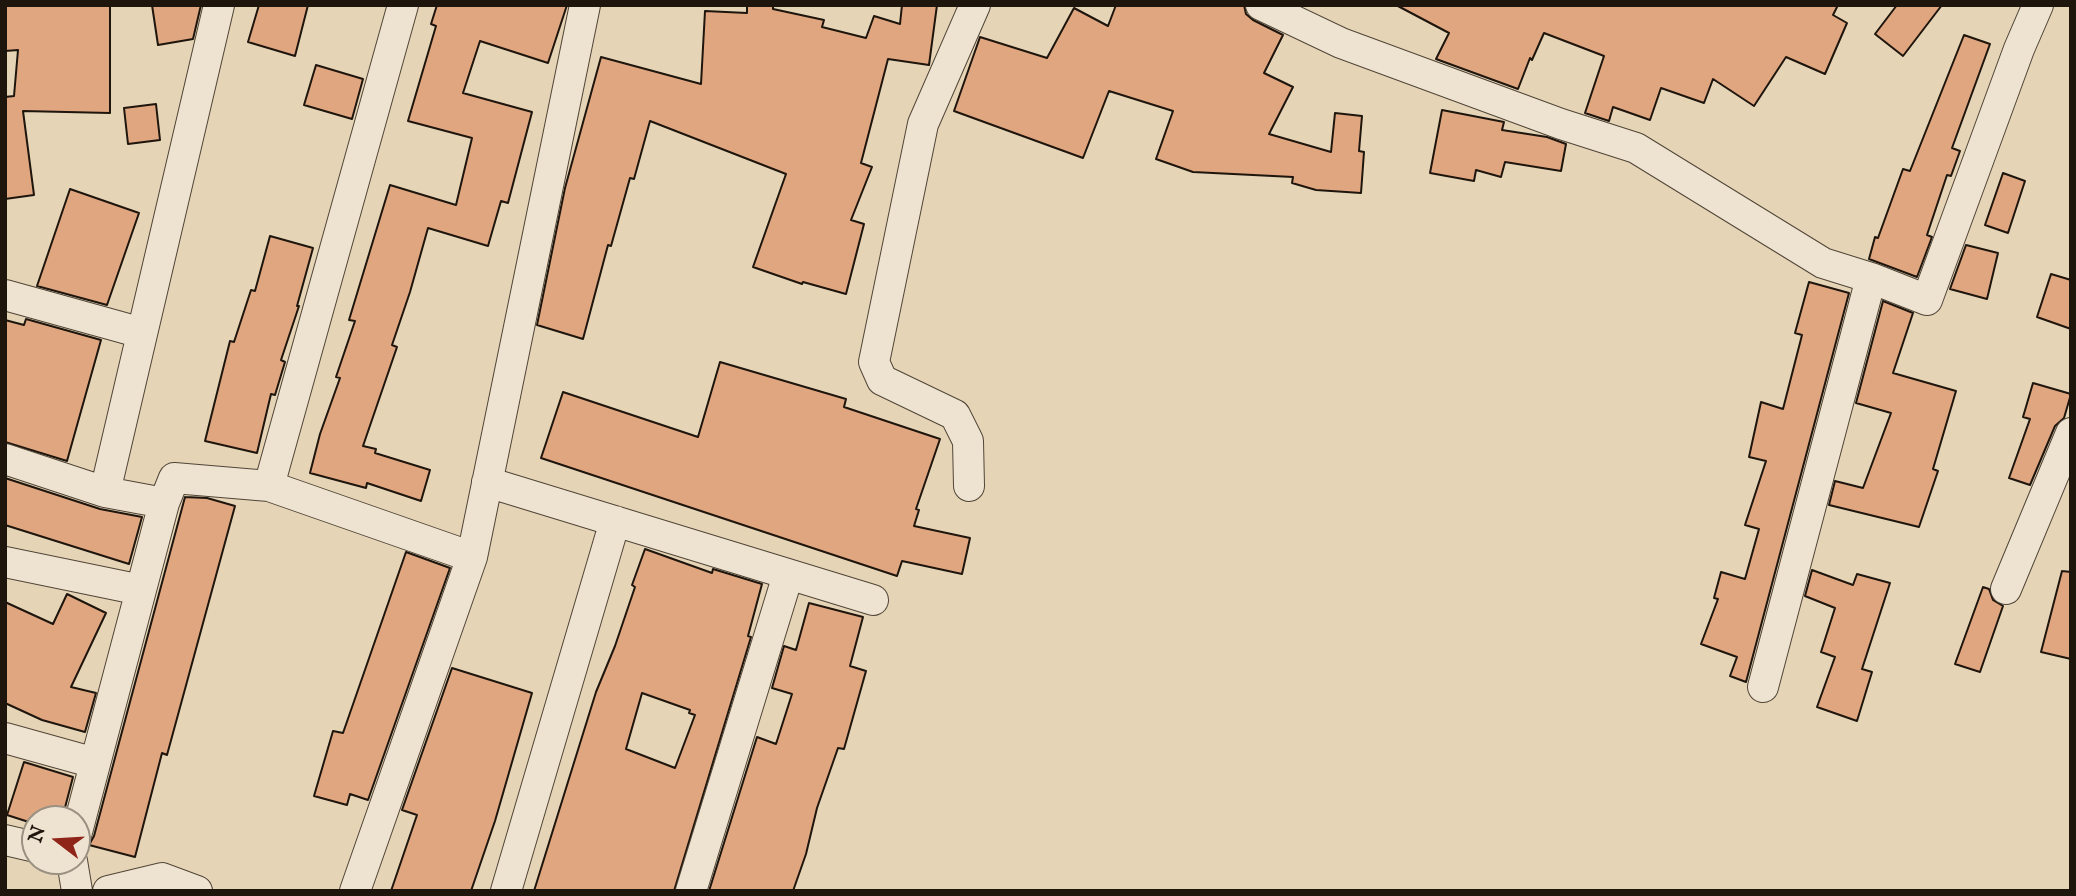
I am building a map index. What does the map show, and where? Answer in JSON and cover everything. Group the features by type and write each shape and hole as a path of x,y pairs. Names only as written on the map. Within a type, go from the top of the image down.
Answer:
{"street":[{"path":"105,492 219,5"},
{"path":"269,486 403,5"},
{"path":"355,891 472,557 585,5"},
{"path":"969,486 968,441 955,415 883,380 874,362 923,124 975,5"},
{"path":"1261,5 1341,43 1561,124 1636,148 1823,263 1927,300 2019,49 2038,5"},
{"path":"1763,687 1871,278"},
{"path":"5,295 142,333"},
{"path":"2006,589 2071,433"},
{"path":"5,459 105,492 163,503"},
{"path":"84,805 163,503 173,478 269,486 472,557"},
{"path":"486,482 873,600"},
{"path":"506,891 615,521"},
{"path":"5,562 141,590"},
{"path":"691,891 788,575"},
{"path":"5,738 95,763"},
{"path":"108,891 162,878 197,891"}],"building":[{"path":"5,5 110,5 110,113 23,111 34,195 5,199 5,97 14,96 18,50 5,51"},
{"path":"152,5 201,5 193,39 158,45"},
{"path":"259,5 308,5 295,56 248,42"},
{"path":"437,5 567,5 548,63 480,41 463,93 532,112 508,203 501,201 488,246 428,228 392,345 397,347 363,446 376,449 375,453 430,470 421,501 367,483 366,488 310,473 320,434 340,378 336,377 355,321 349,320 390,185 456,205 472,138 408,121 436,26 431,24"},
{"path":"747,5 773,5 773,9 824,20 822,27 866,38 874,16 900,24 902,5 937,5 929,65 888,59 861,163 872,167 851,220 864,224 846,294 803,282 802,284 753,267 786,174 650,121 634,179 630,178 611,246 608,245 583,339 537,325 565,188 601,57 701,84 705,11 747,13"},
{"path":"1116,5 1244,5 1246,14 1253,20 1283,35 1264,73 1293,87 1269,134 1331,152 1335,113 1362,116 1359,151 1364,152 1361,193 1316,190 1292,183 1293,177 1193,172 1156,159 1173,111 1109,91 1083,158 954,111 980,37 1047,58 1074,8 1108,26"},
{"path":"1396,5 1838,5 1833,15 1847,23 1825,74 1786,57 1754,106 1713,79 1704,103 1661,88 1650,120 1613,107 1609,121 1585,113 1604,56 1544,33 1532,60 1530,58 1518,89 1436,59 1449,33"},
{"path":"1897,5 1942,5 1903,56 1875,34"},
{"path":"1964,35 1990,44 1952,148 1960,151 1951,176 1947,175 1927,235 1932,237 1917,277 1869,259 1875,237 1878,238 1903,169 1910,171"},
{"path":"316,65 363,79 352,119 304,105"},
{"path":"156,104 160,140 128,144 124,108"},
{"path":"1442,110 1504,122 1502,130 1547,137 1566,144 1561,171 1505,162 1501,177 1476,170 1474,181 1430,173"},
{"path":"2003,173 2025,181 2008,233 1985,225"},
{"path":"70,189 139,213 107,305 37,286"},
{"path":"270,236 313,248 299,306 281,360 285,362 275,395 271,394 257,453 205,441 230,341 234,342 251,290 255,291"},
{"path":"1966,245 1998,253 1987,299 1950,289"},
{"path":"2051,274 2071,280 2071,329 2037,317"},
{"path":"1809,282 1849,293 1746,682 1730,676 1737,657 1701,644 1718,599 1714,598 1721,572 1745,579 1759,529 1745,525 1766,461 1749,457 1761,402 1783,409 1802,335 1795,333"},
{"path":"1883,301 1913,313 1893,373 1956,391 1933,469 1938,471 1919,527 1829,505 1835,481 1863,488 1891,413 1856,403"},
{"path":"26,319 101,340 67,461 5,442 5,320 24,325"},
{"path":"720,362 846,399 844,407 940,439 916,509 919,510 914,526 970,538 962,574 902,561 897,576 541,458 563,392 698,437"},
{"path":"2033,383 2071,394 2064,418 2055,426 2030,485 2009,478 2030,419 2023,417"},
{"path":"5,478 100,509 142,517 129,564 5,525"},
{"path":"185,497 207,498 235,506 167,755 162,753 135,857 91,846"},
{"path":"645,549 712,573 713,569 762,584 748,636 751,637 674,891 534,891 596,692 635,587 632,585","holes":["642,693 690,710 689,713 695,715 675,768 626,749"]},
{"path":"406,552 450,568 368,800 350,794 347,805 314,796 333,731 343,733"},
{"path":"1812,570 1853,585 1857,574 1890,583 1862,669 1872,672 1857,721 1817,707 1835,657 1821,652 1835,608 1805,596"},
{"path":"2062,571 2071,572 2071,659 2041,652"},
{"path":"1983,587 1989,589 1993,600 2003,606 1980,672 1955,664"},
{"path":"67,594 106,613 71,687 96,693 85,732 42,720 5,703 5,602 53,624"},
{"path":"809,603 863,617 850,666 866,671 844,749 838,748 793,891 709,891 757,737 776,744 792,694 772,688 784,646 796,650"},
{"path":"452,668 532,693 495,821 471,891 391,891 417,815 402,810"},
{"path":"24,762 73,777 66,805 21,805 21,820 7,815"}]}
